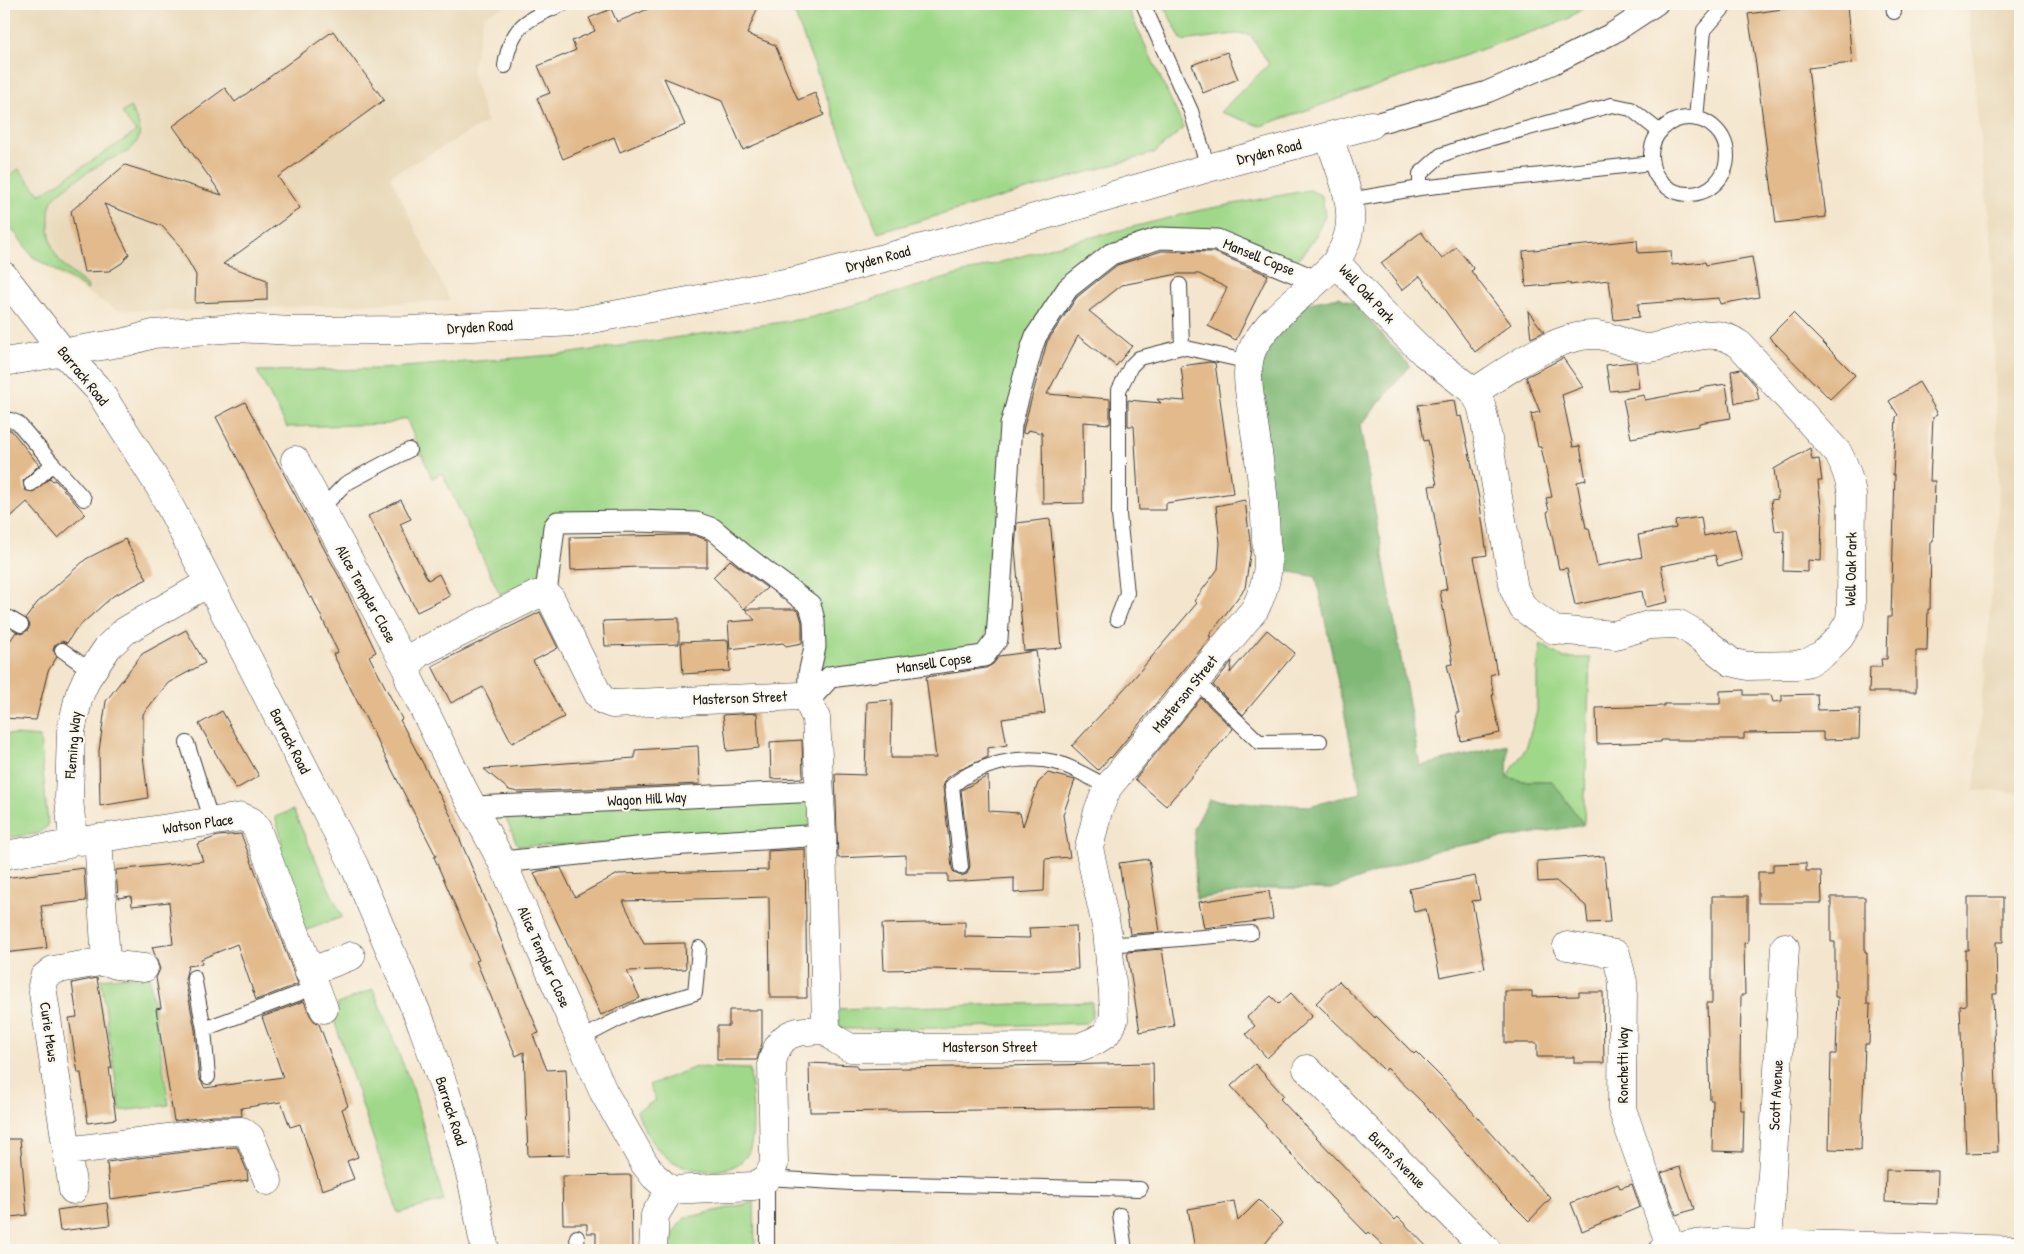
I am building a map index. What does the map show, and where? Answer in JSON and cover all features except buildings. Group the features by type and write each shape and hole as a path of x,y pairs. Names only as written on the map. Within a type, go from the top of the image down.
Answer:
{"street":[{"name":"Dryden Road","path":"4,362 126,342 153,334 228,329 292,331 409,330 576,322 795,281 1007,226 1208,168 1329,137 1487,92 1554,63 1613,33 1657,4"},
{"name":"Well Oak Park","path":"1329,137 1349,200 1350,218 1346,243 1336,262 1376,306 1424,353 1474,392 1481,405 1485,422 1514,589 1524,608 1554,630 1615,635 1649,625 1678,624 1693,632 1731,662 1747,666 1796,665 1809,662 1824,654 1840,638 1850,620 1852,606 1852,495 1844,464 1838,453 1746,351 1732,339 1723,335 1710,334 1649,348 1598,335 1577,336 1554,344 1474,392"},
{"name":"Mansell Copse","path":"808,701 830,677 984,656 997,639 1011,425 1036,336 1068,288 1110,254 1160,238 1217,240 1316,281"},
{"name":"Masterson Street","path":"546,594 551,599 598,694 604,701 612,704 801,696 808,701 816,718 822,835 826,1030 837,1040 850,1048 1080,1047 1095,1041 1106,1034 1114,1020 1107,931 1088,848 1098,811 1108,787 1255,609 1264,590 1268,571 1263,493 1249,385 1250,362 1254,348 1279,313 1336,262"},
{"name":"Barrack Road","path":"4,276 64,353 98,390 161,490 354,865 422,1024 460,1136 473,1186 485,1250"},
{"name":"Alice Templer Close","path":"295,460 407,668 410,679 462,787 475,808 502,862 603,1091 644,1163 654,1176 670,1190"},
{"path":"407,668 417,654 536,595 546,594 554,527 558,522 637,521 696,523 713,529 744,556 810,605 814,620 815,647 809,674 808,701"},
{"name":"Fleming Way","path":"85,838 69,799 71,731 79,696 94,667 108,647 125,631 208,583"},
{"name":"Wagon Hill Way","path":"475,808 819,791"},
{"name":"Watson Place","path":"85,838 242,817 251,821 257,829 317,989"},
{"path":"502,862 656,846 822,835"},
{"path":"4,855 65,845 85,838 106,960"},
{"name":"Ronchetti Way","path":"1567,946 1616,954 1623,982 1622,1109 1667,1249"},
{"name":"Scott Avenue","path":"1768,1244 1785,946"},
{"path":"317,989 351,956"},
{"name":"Curie Mews","path":"73,1190 42,986 44,977 53,970 106,960 116,966 144,968"},
{"path":"653,1250 655,1215 670,1190 754,1186 767,1178 774,1165 772,1062 775,1051 781,1040 797,1031 826,1030"},
{"name":"Burns Avenue","path":"1307,1069 1487,1250"},
{"path":"66,1151 215,1132 242,1131 250,1137 268,1181"},
{"path":"1667,1249 1692,1244 1726,1242 2020,1250"}],"lane":[{"path":"506,66 508,48 516,30 536,16 563,4"},
{"path":"1143,4 1191,111 1208,168"},
{"path":"1696,119 1704,30 1727,4"},
{"path":"1420,188 1420,174 1440,155 1478,142 1612,105 1631,109 1660,132"},
{"path":"1696,119 1712,126 1721,136 1726,148 1727,162 1723,174 1714,185 1703,192 1689,194 1676,192 1664,186 1656,175 1651,152 1660,132 1676,120 1696,119"},
{"path":"1349,200 1420,188 1652,163"},
{"path":"1180,285 1182,347"},
{"path":"1117,618 1128,593 1120,515 1119,390 1130,366 1140,358 1182,347 1250,362"},
{"path":"4,421 11,420 18,423 84,499"},
{"path":"321,509 345,484 409,450"},
{"path":"31,484 53,464"},
{"path":"4,615 21,625"},
{"path":"62,650 80,663 94,667"},
{"path":"1196,681 1259,742 1320,742"},
{"path":"187,743 212,822"},
{"path":"961,867 952,786 961,778 994,765 1036,758 1057,763 1108,787"},
{"path":"1108,945 1251,934"},
{"path":"580,1038 634,1011 695,993 699,948"},
{"path":"194,977 204,1029 208,1077"},
{"path":"204,1029 317,989"},
{"path":"767,1250 767,1178 851,1183 1140,1189"},
{"path":"1120,1215 1125,1250"}],"shaded area":[{"path":"4,4 511,4 484,15 472,69 487,122 390,176 450,301 176,311 117,310 57,275 13,215 4,198"},
{"path":"1968,4 2020,4 2020,793 1974,790 1999,505 1991,249"}],"green space":[{"path":"791,4 1126,4 1184,128 1154,153 878,233"},
{"path":"1163,4 1589,4 1566,20 1261,126 1220,112 1269,64 1250,34 1234,34 1182,41"},
{"path":"130,107 140,131 135,144 125,153 108,160 71,183 54,198 50,208 50,238 56,255 65,267 87,285 88,290 33,257 4,218 4,179 19,169 40,195 136,132 122,113"},
{"path":"1310,190 1322,196 1325,216 1313,241 1297,261 1278,261 1219,237 1121,247 1033,337 1004,456 984,649 822,673 818,608 721,531 549,517 542,577 500,594 442,473 432,478 406,418 388,424 287,427 257,371 380,369 565,354 809,318 1056,246 1201,210"},
{"path":"1339,297 1355,304 1410,366 1360,426 1420,766 1508,745 1507,777 1522,781 1552,781 1584,825 1440,849 1331,889 1272,888 1196,899 1194,828 1209,800 1309,806 1361,793 1316,577 1282,570 1265,461 1259,368 1263,345 1299,305"},
{"path":"1541,644 1563,658 1590,658 1584,825 1552,781 1522,781 1507,777 1526,748 1537,711 1537,669"},
{"path":"4,734 40,737 48,826 37,834 4,838"},
{"path":"810,797 810,838 518,846 503,812"},
{"path":"293,810 342,917 304,931 276,854 282,846 275,817"},
{"path":"149,974 169,1105 120,1111 101,979"},
{"path":"373,989 413,1089 444,1201 398,1213 335,1023 338,1004"},
{"path":"1092,1002 1092,1018 1087,1023 937,1028 841,1029 833,1009"},
{"path":"696,1067 750,1069 753,1112 751,1146 742,1161 725,1169 714,1171 693,1169 672,1161 653,1144 637,1111 656,1100 649,1085"},
{"path":"754,1202 755,1250 670,1250 674,1232 685,1218"}]}
